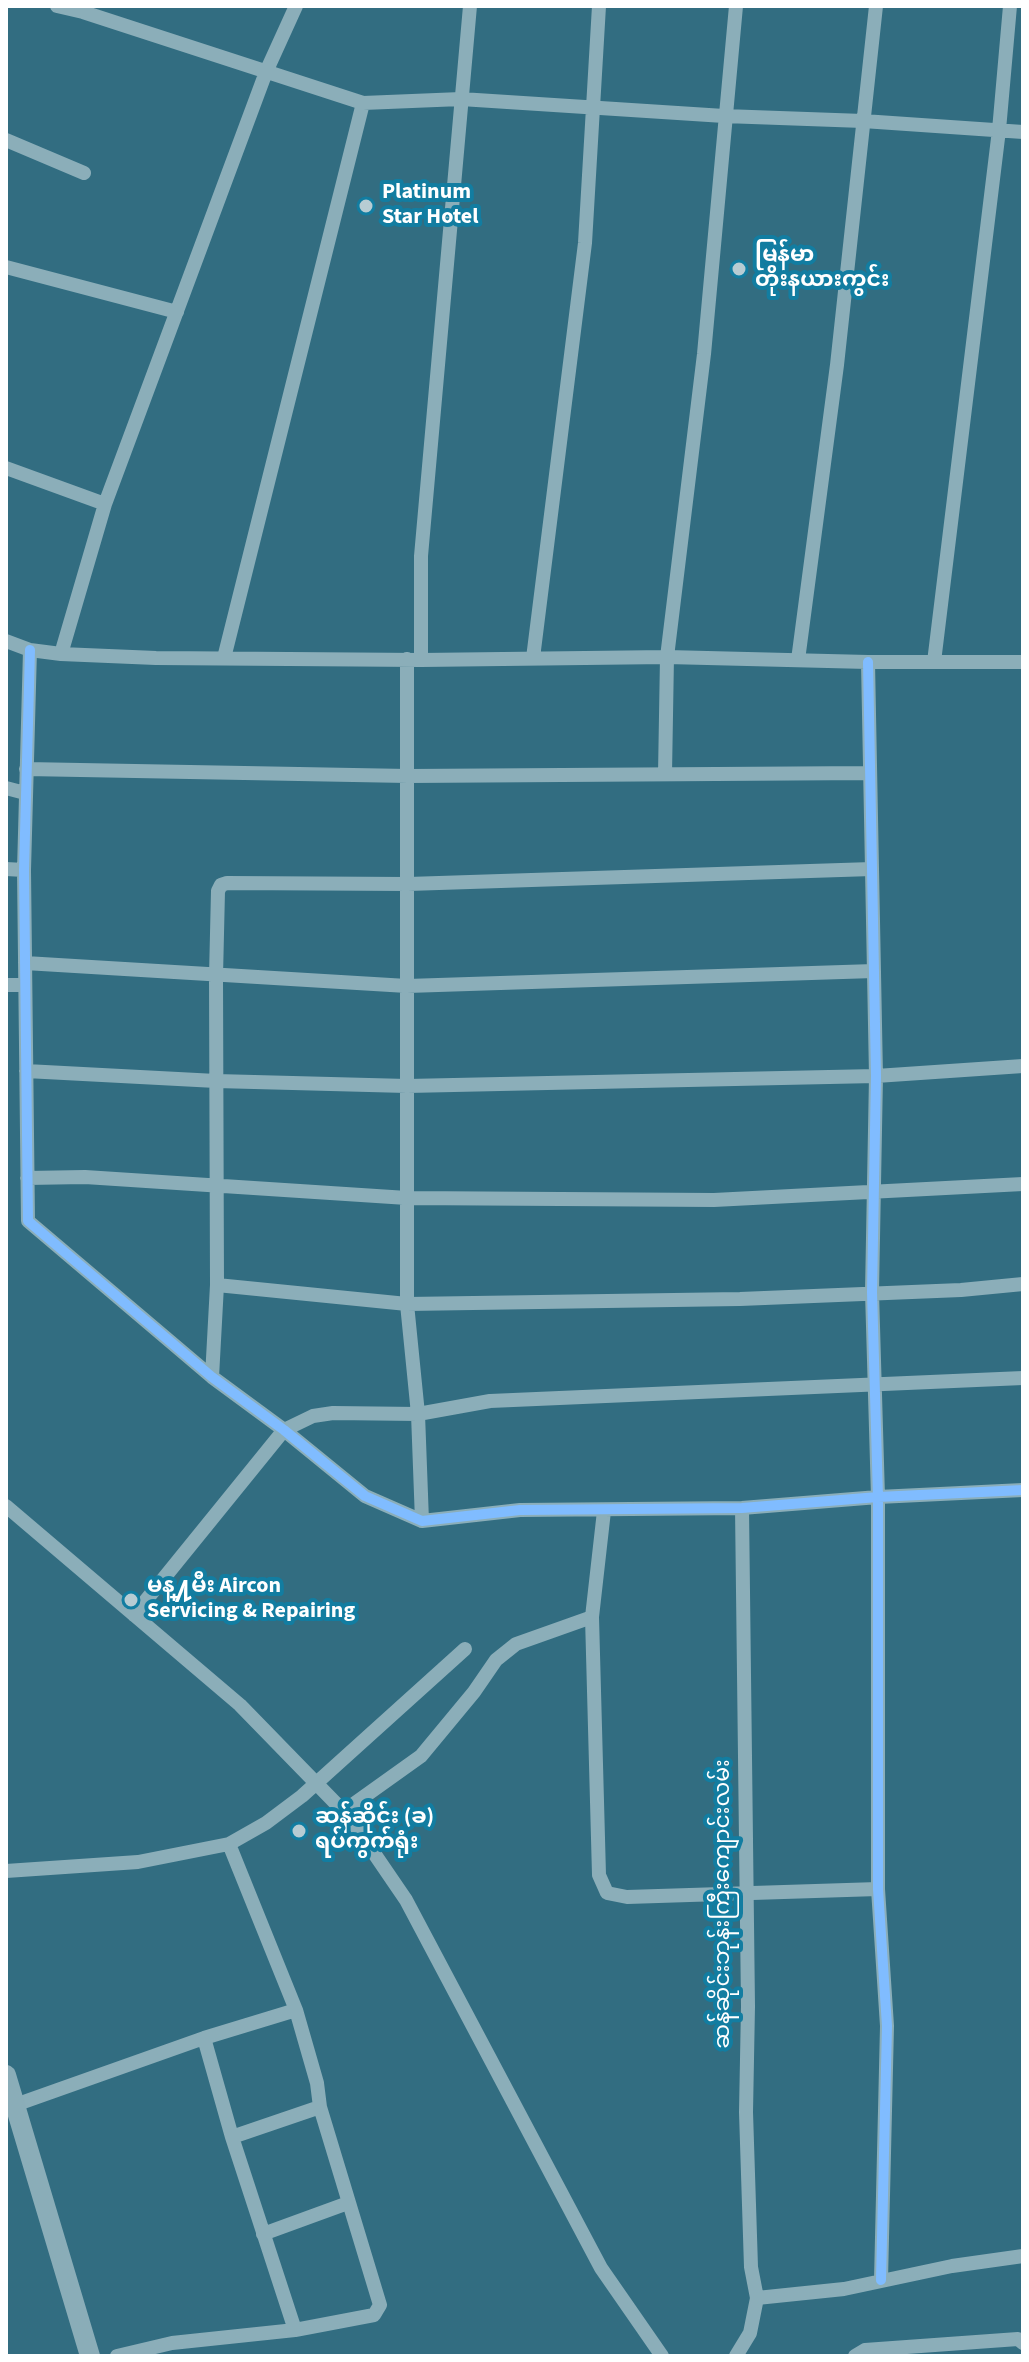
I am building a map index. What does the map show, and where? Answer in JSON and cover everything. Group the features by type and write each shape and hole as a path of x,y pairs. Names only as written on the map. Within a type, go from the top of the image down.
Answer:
{"main road":[{"path":"6,2075 90,2356"}],"street":[{"path":"57,6 363,103 461,99 1023,132"},
{"path":"61,654 105,504 266,72 296,6"},
{"path":"422,1521 418,1414 407,1304 408,776 421,556 470,6"},
{"path":"533,658 585,243 599,6"},
{"path":"665,774 667,657 704,354 736,6"},
{"path":"798,660 837,365 876,6"},
{"path":"934,662 999,130 1010,6"},
{"path":"224,658 363,103"},
{"path":"6,140 84,173"},
{"path":"6,267 177,312"},
{"path":"6,468 105,504"},
{"path":"6,641 30,650 61,654 224,658 414,660 667,657 1023,662"},
{"path":"30,650 24,870 28,1221 212,1377 365,1496 422,1521 520,1510 742,1508 1023,1490"},
{"path":"868,662 876,1076 872,1292 878,1497 878,1889 887,2026 881,2280"},
{"path":"26,769 408,776 870,773"},
{"path":"6,788 25,793"},
{"path":"6,869 24,870"},
{"path":"212,1377 217,1285 216,976 218,891 221,885 408,884 872,869"},
{"path":"25,963 407,986 874,971"},
{"path":"6,985 25,985"},
{"path":"26,1071 216,1081 407,1086 876,1076 1023,1066"},
{"path":"27,1178 85,1177 407,1198 714,1200 1023,1184"},
{"path":"217,1285 407,1304 740,1299 961,1290 1023,1284"},
{"path":"134,1615 284,1430 313,1416 333,1413 418,1414 490,1401 1023,1378"},
{"path":"6,1506 240,1705 344,1811 406,1900 601,2268 662,2356"},
{"name":"ဆန်ဆိုင်းဘုန်းကြီးကျောင်းလမ်း","path":"742,1508 747,1892 746,2112 751,2267 757,2298"},
{"path":"604,1511 592,1617 599,1875 607,1893 627,1897 878,1889"},
{"path":"344,1811 421,1756 496,1660 516,1644 592,1617"},
{"path":"6,1871 138,1862 229,1844 266,1823 317,1782 465,1649"},
{"path":"117,2356 172,2343 295,2330 374,2315 380,2305 320,2107 317,2083 296,2010 229,1844"},
{"path":"15,2105 204,2038 296,2010"},
{"path":"204,2038 232,2137 295,2330"},
{"path":"232,2137 320,2107"},
{"path":"263,2234 348,2203"},
{"path":"736,2356 750,2333 757,2298 844,2289 1023,2256"},
{"path":"855,2356 865,2350 1018,2339 1023,2343"}],"cycle path":[{"path":"30,650 24,870 28,1221 212,1377 365,1496 422,1521 520,1510 742,1508 1023,1490"},
{"path":"868,662 876,1076 872,1292 878,1497 878,1889 887,2026 881,2280"}],"place":[{"name":"Platinum Star Hotel","path":"366,206"},
{"name":"မြန်မာ တိုးနယားကွင်း","path":"739,269"},
{"name":"မန္႔မီး Aircon Servicing & Repairing","path":"131,1600"},
{"name":"ဆန်ဆိုင်း (ခ) ရပ်ကွက်ရုံး","path":"299,1831"}]}
